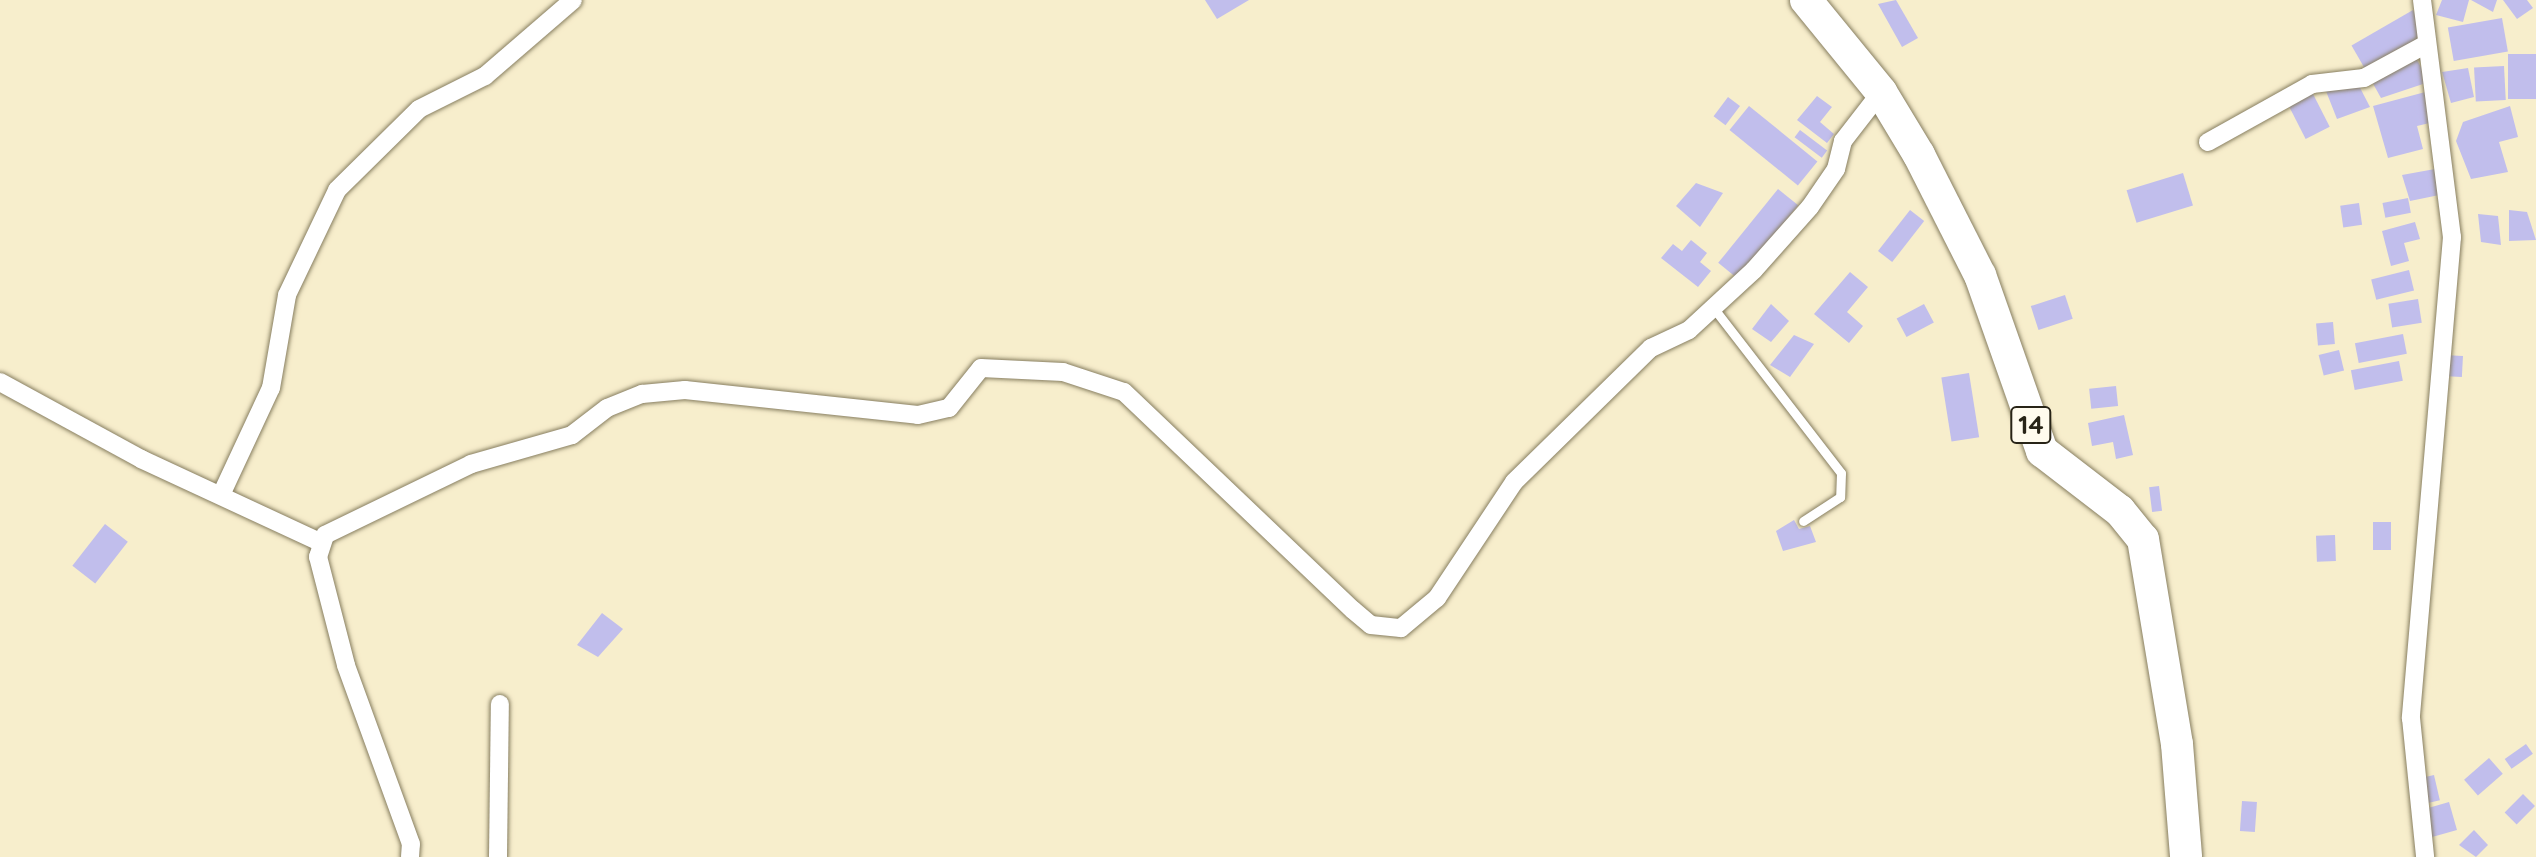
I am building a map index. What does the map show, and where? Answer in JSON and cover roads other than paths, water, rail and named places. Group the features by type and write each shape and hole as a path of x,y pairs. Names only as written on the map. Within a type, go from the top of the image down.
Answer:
{"highway":[{"name":"14","path":"1806,0 1881,92 1980,275 2042,451 2120,511 2143,539 2177,744 2186,857"}],"street":[{"path":"221,495 273,382 287,295 337,190 419,109 492,70 573,0"},
{"path":"2422,0 2423,46 2452,237 2411,718 2425,857"},
{"path":"2208,142 2312,84 2364,78 2423,46"},
{"path":"318,541 471,464 572,435 607,408 642,394 685,390 918,415 949,408 976,370 1004,367 1084,376 1124,392 1353,610 1371,625 1401,628 1437,598 1514,482 1651,348 1689,330 1710,305 1739,287 1810,207 1836,169 1843,141 1881,92"},
{"path":"0,382 318,541"},
{"path":"318,541 346,665 411,844 410,857"},
{"path":"498,857 500,704"}],"lane":[{"path":"1710,305 1841,473 1837,501 1803,521"}]}
